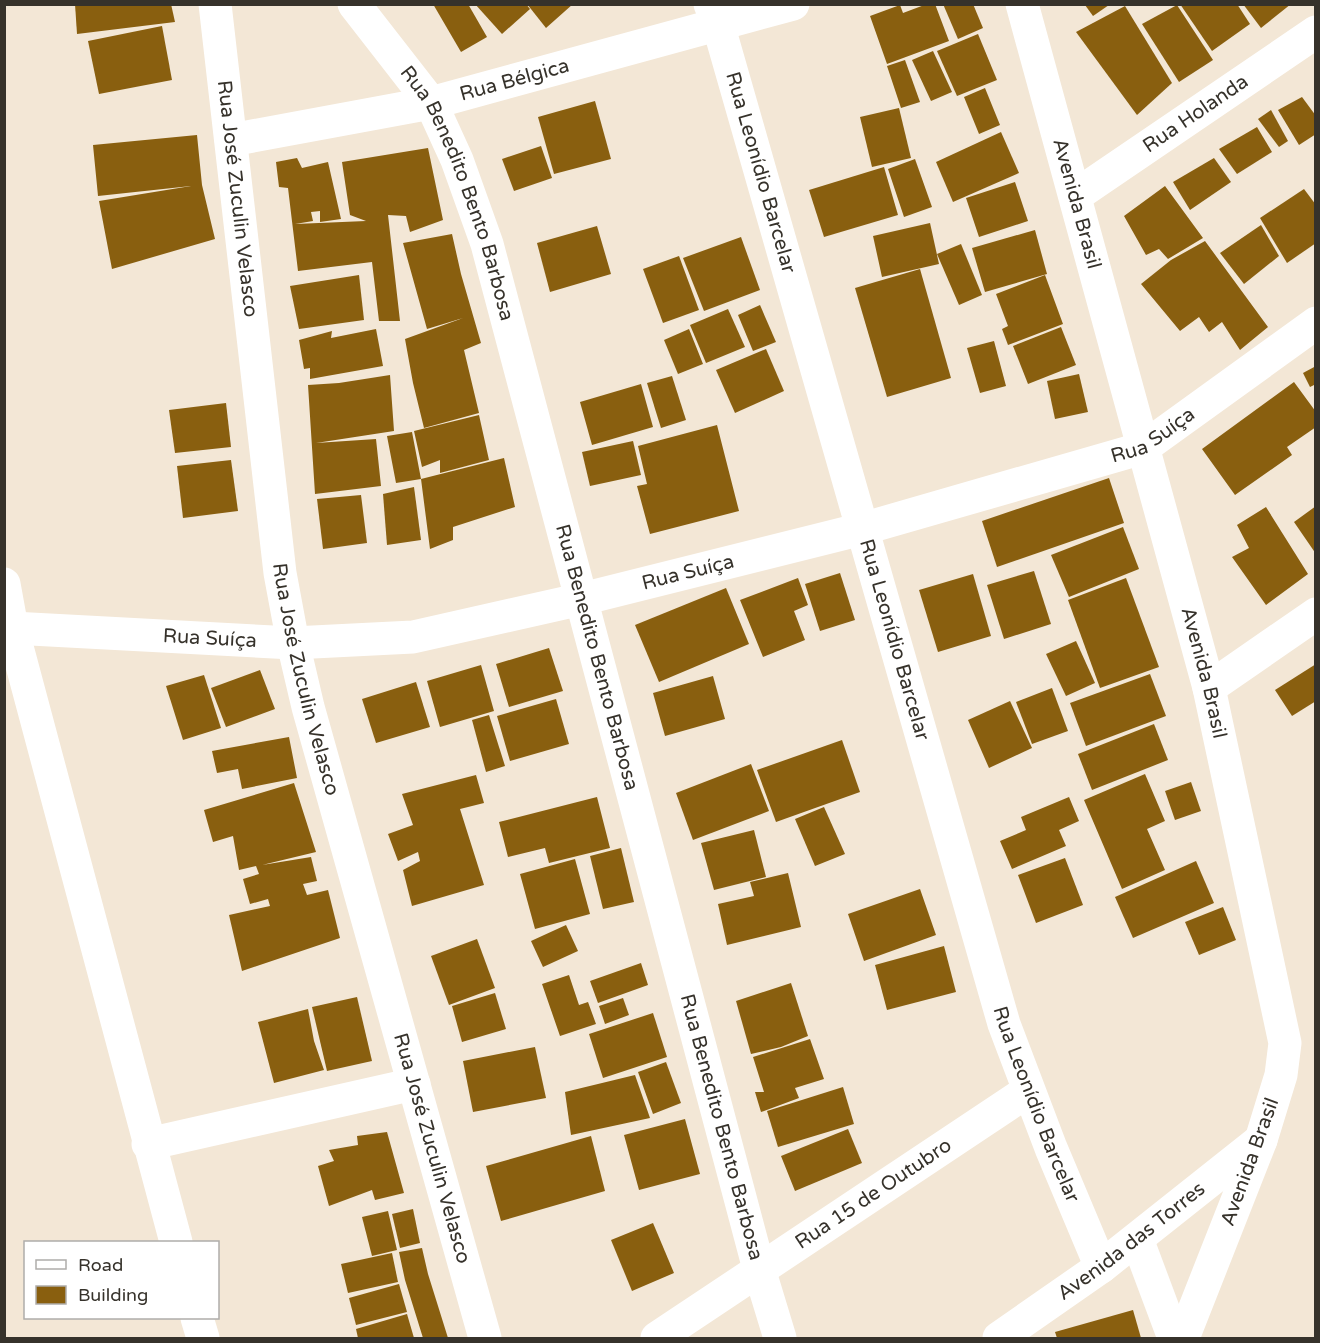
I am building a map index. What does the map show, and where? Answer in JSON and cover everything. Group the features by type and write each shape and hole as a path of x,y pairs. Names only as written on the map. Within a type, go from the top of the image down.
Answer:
{"street":[{"name":"Rua José Zuculin Velasco","path":"215,4 280,573 292,643 485,1338"},
{"name":"Rua Benedito Bento Barbosa","path":"354,4 431,103 457,160 487,244 759,1269 780,1338"},
{"name":"Rua Bélgica","path":"231,140 431,103 714,14 793,4"},
{"name":"Avenida Brasil","path":"1022,4 1209,688 1286,1043 1281,1075 1261,1140 1183,1338"},
{"name":"Rua Leonídio Barcelar","path":"714,14 1004,1024 1028,1091 1101,1267"},
{"name":"Rua Holanda","path":"1075,196 1316,32"},
{"name":"Rua Suíça","path":"12,628 292,643 413,638 582,599 862,529 1143,448 1316,323"},
{"path":"4,584 12,628 176,1241"},
{"path":"1209,688 1316,615"},
{"path":"148,1144 414,1084"},
{"name":"Rua 15 de Outubro","path":"657,1338 1028,1091"},
{"name":"Avenida das Torres","path":"999,1338 1101,1267 1261,1140"},
{"path":"1137,1239 1174,1338"},
{"path":"198,1319 203,1338"}],"building":[{"path":"75,4 171,4 175,22 77,34"},
{"path":"433,4 468,4 487,37 461,52"},
{"path":"475,4 526,4 530,9 502,34"},
{"path":"527,4 573,4 546,28"},
{"path":"927,4 935,4 949,41 887,64 870,16 900,5 903,13"},
{"path":"943,4 973,4 983,28 958,39"},
{"path":"1180,4 1237,4 1250,24 1212,51"},
{"path":"1243,4 1291,4 1261,28"},
{"path":"1085,5 1109,5 1093,16"},
{"path":"1177,5 1213,60 1179,82 1142,24"},
{"path":"1125,6 1172,83 1137,115 1076,32"},
{"path":"162,26 172,80 99,94 88,41"},
{"path":"978,34 997,80 957,96 937,51"},
{"path":"933,51 952,92 931,101 912,60"},
{"path":"905,60 920,102 901,108 887,66"},
{"path":"985,88 1000,125 979,134 964,97"},
{"path":"1302,97 1316,116 1316,134 1299,145 1278,110"},
{"path":"595,101 611,159 554,174 538,117"},
{"path":"899,108 911,158 872,167 860,117"},
{"path":"1271,110 1288,141 1279,147 1258,119"},
{"path":"1257,127 1272,152 1237,174 1219,149"},
{"path":"1001,132 1019,173 953,202 936,162"},
{"path":"197,135 202,185 215,239 112,269 99,201 191,186 98,196 93,145"},
{"path":"541,146 552,178 514,191 502,159"},
{"path":"428,148 443,220 410,232 406,216 388,215 400,321 379,321 372,262 298,271 288,188 279,187 276,162 297,158 302,168 328,162 341,219 320,222 320,211 311,212 313,221 295,224 366,221 350,215 342,162"},
{"path":"1214,158 1231,182 1190,210 1173,182"},
{"path":"915,159 932,207 904,217 888,169"},
{"path":"884,167 898,215 824,237 809,190"},
{"path":"1015,182 1028,221 979,237 966,198"},
{"path":"1165,186 1203,238 1168,259 1159,249 1146,255 1124,216"},
{"path":"1304,189 1316,205 1316,243 1287,263 1260,218"},
{"path":"930,223 939,264 882,277 873,236"},
{"path":"1261,225 1279,256 1244,284 1220,253"},
{"path":"597,226 611,274 550,292 537,243"},
{"path":"1035,230 1047,274 985,292 972,248"},
{"path":"452,234 481,343 464,350 479,413 424,428 405,339 463,318 427,329 403,243"},
{"path":"741,237 760,290 704,311 683,258"},
{"path":"1205,241 1268,327 1240,350 1222,322 1209,332 1199,317 1180,331 1141,284 1171,260"},
{"path":"961,244 982,295 959,305 937,254"},
{"path":"679,256 699,310 663,323 643,269"},
{"path":"920,269 951,378 887,397 855,288"},
{"path":"359,275 364,320 299,329 290,286"},
{"path":"1045,275 1063,324 1008,345 1002,329 1008,326 996,294"},
{"path":"760,305 776,342 753,351 738,315"},
{"path":"728,309 745,347 706,363 690,325"},
{"path":"1061,327 1076,365 1028,384 1013,346"},
{"path":"376,329 383,366 310,379 310,368 304,369 299,340 332,331 331,338"},
{"path":"689,329 703,364 678,374 664,340"},
{"path":"994,341 1006,386 980,393 967,348"},
{"path":"766,349 784,391 735,413 716,370"},
{"path":"1316,366 1316,384 1310,387 1303,373"},
{"path":"1079,374 1088,412 1055,419 1047,381"},
{"path":"390,375 394,431 316,443 376,439 381,486 315,494 308,385"},
{"path":"672,376 686,420 661,428 647,383"},
{"path":"1294,382 1316,412 1316,427 1287,447 1292,455 1235,495 1202,449"},
{"path":"641,384 653,427 592,445 580,402"},
{"path":"226,403 231,447 175,453 169,410"},
{"path":"479,415 489,460 440,473 440,460 422,467 414,431"},
{"path":"717,425 739,511 650,534 637,486 647,484 638,446"},
{"path":"412,432 421,479 396,483 387,436"},
{"path":"633,441 641,475 590,486 582,452"},
{"path":"504,458 515,507 453,527 453,540 430,549 421,479"},
{"path":"231,460 238,511 183,518 177,466"},
{"path":"1109,478 1124,523 997,567 982,521"},
{"path":"414,487 421,540 387,545 383,494"},
{"path":"361,495 367,543 323,549 317,499"},
{"path":"1316,506 1316,554 1294,522"},
{"path":"1266,507 1308,574 1266,605 1232,557 1249,548 1237,525"},
{"path":"1123,527 1139,569 1069,597 1051,555"},
{"path":"1034,571 1051,624 1004,639 987,585"},
{"path":"840,573 855,620 820,631 805,584"},
{"path":"973,574 991,636 938,652 919,590"},
{"path":"798,578 808,605 794,611 805,640 763,657 740,600"},
{"path":"1126,578 1159,667 1100,688 1068,600"},
{"path":"726,588 749,644 659,682 635,625"},
{"path":"1076,641 1095,683 1066,696 1046,654"},
{"path":"549,648 563,691 509,707 496,664"},
{"path":"1316,664 1316,701 1292,716 1275,690"},
{"path":"481,665 494,711 440,727 427,681"},
{"path":"260,670 275,709 226,727 211,688"},
{"path":"1150,674 1166,716 1086,746 1070,703"},
{"path":"204,675 221,728 183,740 166,686"},
{"path":"713,676 725,719 665,736 653,693"},
{"path":"416,682 430,727 376,743 362,699"},
{"path":"1052,688 1068,731 1032,744 1016,702"},
{"path":"556,699 569,744 510,761 497,716"},
{"path":"1010,701 1032,748 989,768 968,720"},
{"path":"489,715 505,766 486,772 472,720"},
{"path":"1154,724 1168,760 1092,790 1078,754"},
{"path":"289,737 297,778 242,789 238,769 217,773 212,751"},
{"path":"842,740 860,792 776,822 757,770"},
{"path":"751,764 769,811 693,840 676,793"},
{"path":"1145,774 1165,821 1147,829 1165,870 1122,889 1084,800"},
{"path":"476,775 484,803 460,809 484,885 412,906 403,870 420,861 418,852 398,861 388,834 413,825 402,794"},
{"path":"1191,782 1201,811 1175,820 1165,791"},
{"path":"294,783 316,852 262,865 311,857 317,881 303,884 307,895 328,890 340,938 242,971 229,915 270,906 268,899 250,904 243,879 259,874 256,866 239,870 233,836 213,842 204,810"},
{"path":"597,797 610,848 549,863 545,848 508,857 499,822"},
{"path":"1069,797 1079,821 1059,830 1066,846 1012,869 1000,841 1026,830 1021,817"},
{"path":"824,807 845,854 815,866 795,819"},
{"path":"754,830 766,877 714,890 701,843"},
{"path":"621,848 634,902 603,909 590,856"},
{"path":"1065,858 1083,905 1036,923 1018,875"},
{"path":"575,859 590,914 535,929 520,874"},
{"path":"1196,861 1214,903 1133,938 1115,897"},
{"path":"788,873 801,927 727,945 718,904 754,896 750,882"},
{"path":"920,889 936,935 864,961 848,914"},
{"path":"1223,907 1236,940 1199,955 1185,922"},
{"path":"566,925 578,951 543,967 531,941"},
{"path":"477,939 495,988 449,1005 431,956"},
{"path":"944,946 956,992 887,1010 875,965"},
{"path":"641,963 648,985 598,1003 590,981"},
{"path":"569,975 579,1005 588,1002 596,1024 560,1036 542,984"},
{"path":"791,983 808,1036 781,1047 751,1054 736,1001"},
{"path":"495,993 506,1029 462,1042 452,1006"},
{"path":"357,997 372,1061 327,1071 312,1007"},
{"path":"623,998 629,1015 605,1024 599,1006"},
{"path":"308,1009 314,1041 324,1070 274,1083 258,1022"},
{"path":"653,1013 667,1057 603,1078 589,1034"},
{"path":"810,1039 824,1079 795,1088 799,1098 761,1112 755,1092 764,1092 753,1057"},
{"path":"535,1047 546,1098 473,1112 463,1061"},
{"path":"666,1062 681,1103 653,1114 638,1072"},
{"path":"635,1075 650,1118 571,1135 565,1092"},
{"path":"843,1087 854,1124 778,1147 767,1111"},
{"path":"685,1119 700,1174 639,1190 624,1135"},
{"path":"848,1129 862,1163 795,1191 781,1156"},
{"path":"387,1132 404,1193 375,1200 372,1190 329,1206 318,1166 334,1161 329,1150 358,1145 357,1136"},
{"path":"591,1136 605,1191 501,1221 486,1166"},
{"path":"413,1209 420,1243 400,1248 392,1214"},
{"path":"388,1211 397,1250 372,1256 362,1217"},
{"path":"653,1223 674,1273 632,1291 611,1240"},
{"path":"422,1248 448,1338 423,1338 405,1280 399,1252"},
{"path":"392,1253 398,1282 348,1293 341,1264"},
{"path":"399,1284 407,1312 356,1325 349,1298"},
{"path":"1133,1310 1141,1338 1057,1338 1055,1332"},
{"path":"407,1314 414,1338 358,1338 356,1329"}]}
